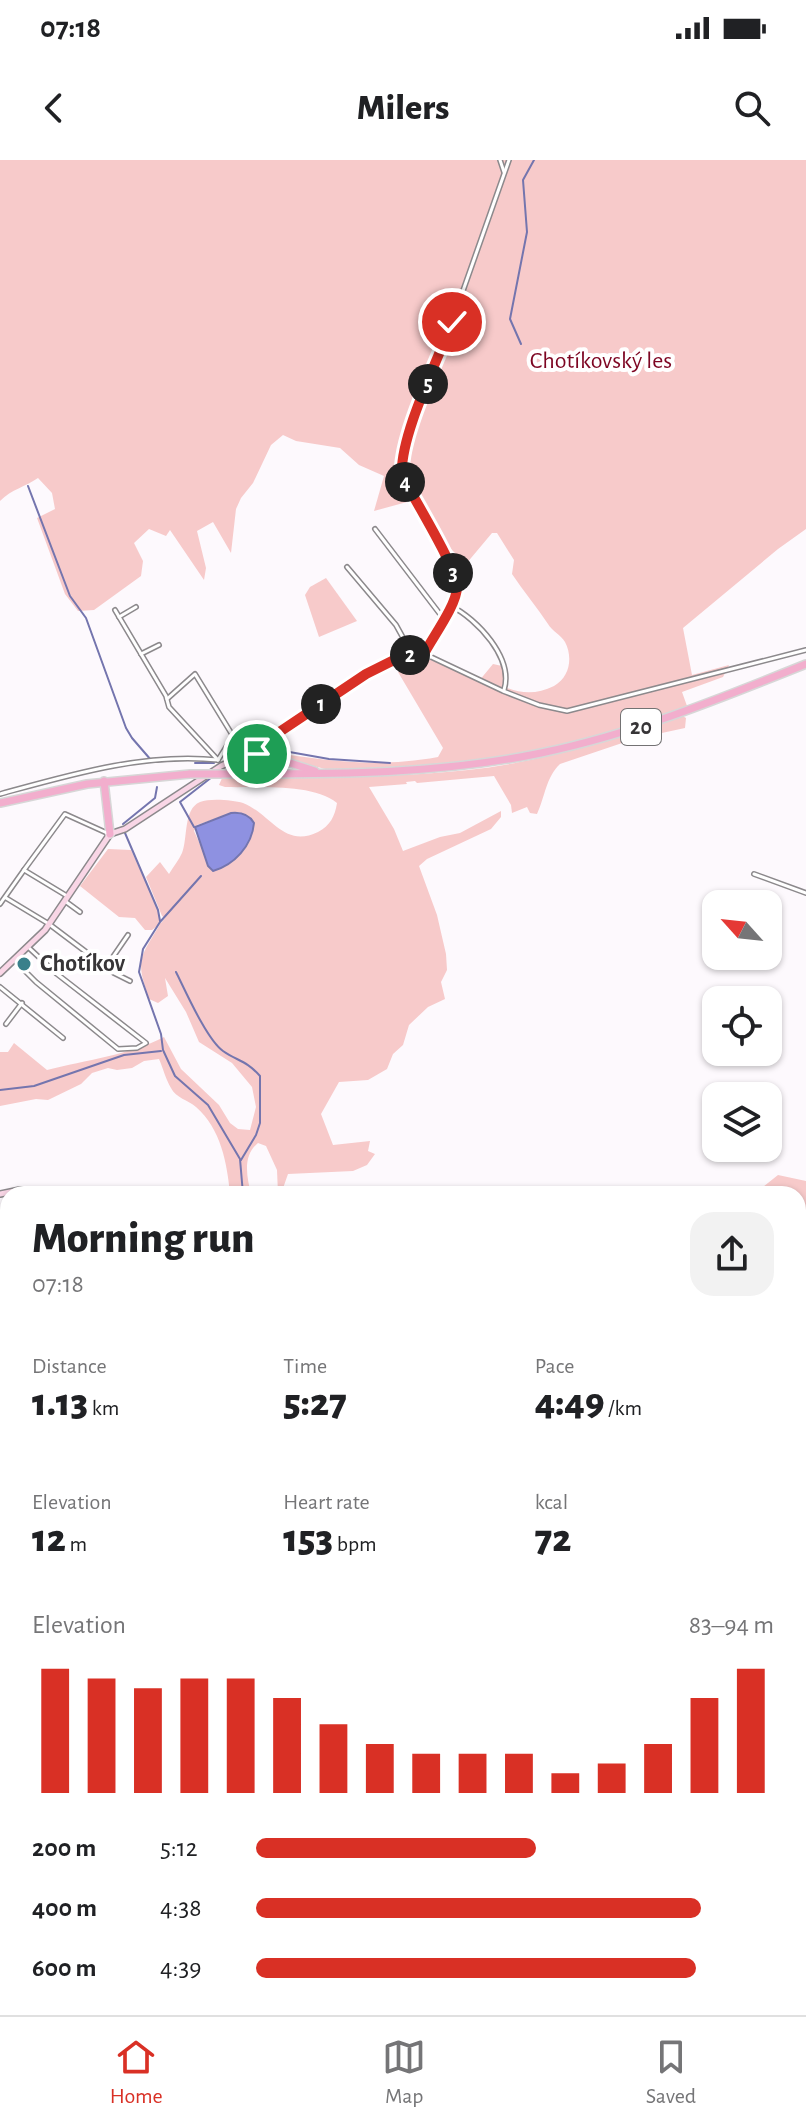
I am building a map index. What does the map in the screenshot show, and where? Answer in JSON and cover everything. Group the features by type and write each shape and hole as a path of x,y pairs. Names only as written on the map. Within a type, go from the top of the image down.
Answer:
{"main road":[{"name":"20","path":"0,803 104,781 190,774 220,767 333,774 404,772 468,765 577,745 681,714 806,664"},
{"path":"245,755 262,754 333,774"},
{"path":"104,781 110,834"}],"street":[{"path":"500,160 504,172"},
{"path":"424,654 451,606 457,587 452,567 402,476 405,443 509,160"},
{"path":"375,529 443,618"},
{"path":"347,567 396,625 412,654"},
{"path":"451,606 477,622 494,647 506,668 507,682 503,691"},
{"path":"119,617 136,607"},
{"path":"115,610 169,707 220,767"},
{"path":"141,654 159,645"},
{"path":"0,973 49,924 110,834 125,829 220,767 245,755 366,674 400,657 424,654 550,709 574,711 806,650"},
{"path":"167,699 195,674 233,736 220,767"},
{"path":"0,794 112,768 158,761 220,767"},
{"path":"0,904 65,814 110,834"},
{"path":"24,870 80,912"},
{"path":"754,874 806,893"},
{"path":"6,898 130,981"},
{"path":"106,967 128,935"},
{"path":"14,960 36,982 118,1049 137,1048 146,1043 57,974 28,947"},
{"path":"0,987 63,1038"},
{"path":"6,1024 22,1003"}],"green space":[{"name":"Chotíkovský les","path":"0,160 806,160 806,529 683,628 692,675 729,665 723,677 682,692 687,706 614,732 538,751 467,763 329,770 271,755 269,752 374,763 438,757 443,748 398,672 409,666 415,656 422,656 479,681 493,664 502,666 507,688 530,692 554,686 564,677 569,660 567,648 512,574 514,560 497,533 492,533 466,564 442,540 415,504 407,502 374,511 384,476 359,465 340,448 296,441 283,435 271,445 253,483 236,509 231,553 213,522 197,531 206,568 204,580 170,530 166,536 149,529 134,543 143,561 141,576 94,610 78,611 65,594 37,518 55,509 52,493 38,478 0,501"},
{"path":"326,578 357,621 319,637 305,595 310,587"},
{"path":"681,715 686,718 685,728 634,739 560,764 549,781 537,814 530,813 527,807 512,813 511,805 494,776 369,787 403,851 460,833 501,811 501,817 491,829 427,859 419,866 437,915 446,954 447,970 441,982 445,999 428,1007 409,1025 403,1045 393,1054 387,1069 368,1080 339,1082 321,1114 333,1145 370,1141 368,1151 375,1154 367,1165 353,1171 288,1174 284,1186 278,1186 277,1170 266,1146 258,1143 248,1160 249,1186 229,1186 225,1159 217,1136 205,1116 173,1091 159,1059 144,1061 132,1068 108,1068 92,1073 81,1084 48,1100 36,1099 0,1106 0,1052 8,1052 14,1043 47,1070 122,1053 164,1037 181,1069 219,1105 230,1123 238,1129 250,1130 256,1107 252,1087 232,1063 199,1042 186,1012 165,978 168,996 158,1003 149,999 142,975 142,959 160,924 152,930 145,930 135,918 119,917 80,886 108,849 131,850 158,909 161,923 165,918 146,877 160,862 169,874 182,853 191,811 200,802 222,800 243,803 278,828 296,836 322,830 335,812 337,803 313,792 225,787 219,785 223,776 438,773 549,756","holes":["235,812 250,818 252,832 241,854 212,871 194,831 197,825"]},
{"path":"778,1175 806,1181 806,1186 764,1186"}],"water":[{"path":"231,813 241,813 250,818 254,823 253,831 241,853 213,871 208,866 195,827"}],"waterway":[{"path":"521,344 510,319 527,232 523,180 534,160"},
{"path":"28,486 70,596 86,618 126,728 151,760"},
{"path":"263,751 267,748 329,759 390,763"},
{"path":"237,761 258,761 262,758"},
{"path":"195,763 214,763"},
{"path":"194,827 180,802 212,777"},
{"path":"123,824 155,798 157,787"},
{"path":"125,833 160,921"},
{"path":"201,876 160,922 143,949 139,972 161,1034 163,1050 175,1076 208,1105 240,1159 242,1186"},
{"path":"176,972 210,1037 223,1051 260,1076 260,1123 241,1160"},
{"path":"0,1090 34,1086 124,1055 161,1051"}],"place":[{"name":"Chotíkov","path":"24,964"}],"route":[{"path":"257,754 245,755 366,674 400,657 424,654 451,606 457,587 452,567 401,469 405,443 452,322"}]}
